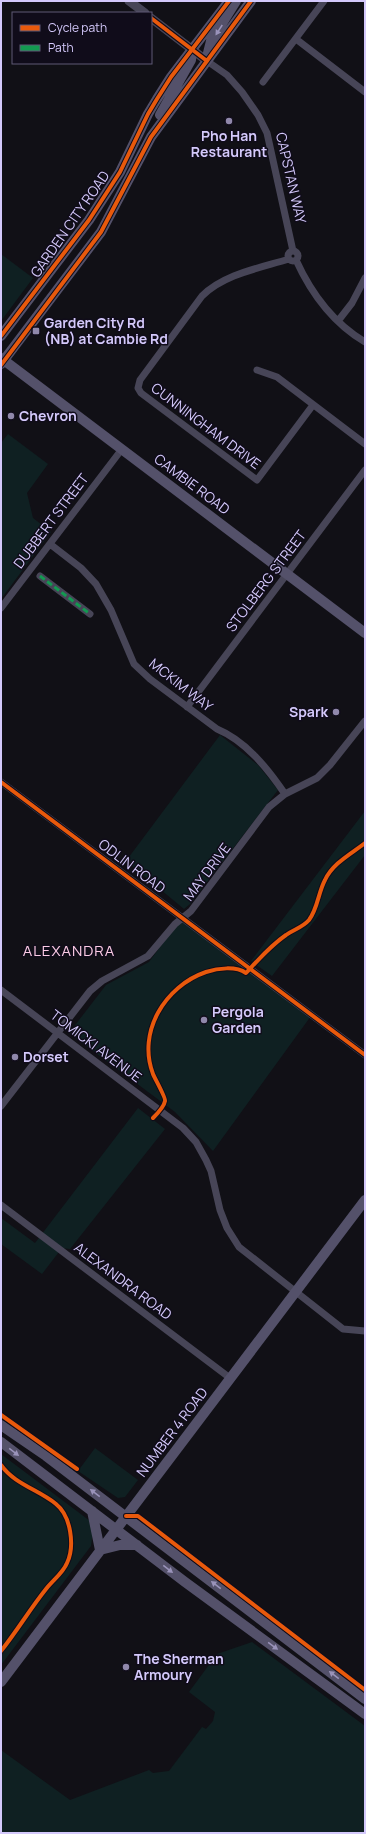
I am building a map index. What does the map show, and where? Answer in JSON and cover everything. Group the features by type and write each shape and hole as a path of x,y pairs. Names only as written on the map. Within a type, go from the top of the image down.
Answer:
{"main road":[{"name":"GARDEN CITY ROAD","path":"1,336 89,220 120,172 148,114 171,77 229,1"},
{"path":"207,61 211,41 236,1"},
{"name":"GARDEN CITY ROAD","path":"2,361 101,232 151,137 251,1"},
{"path":"151,137 165,105 192,60 192,49"},
{"name":"CAMBIE ROAD","path":"2,361 122,449 365,633"},
{"name":"NUMBER 4 ROAD","path":"1,1682 365,1200"},
{"path":"1,1425 46,1456 126,1516 365,1699"},
{"path":"1,1442 365,1714"},
{"path":"92,1511 100,1550 120,1545 137,1545"},
{"path":"350,1702 365,1710"}],"street":[{"path":"129,1 144,12"},
{"path":"263,82 324,1"},
{"name":"CAPSTAN WAY","path":"152,19 227,75 242,92 258,115 267,133 293,251 289,253 292,259"},
{"path":"296,39 365,92"},
{"path":"292,259 307,284 321,303 338,321 365,342"},
{"name":"CUNNINGHAM DRIVE","path":"292,259 223,281 210,289 202,296 140,380 138,388 141,393 257,480 313,405"},
{"path":"338,321 352,303 365,278"},
{"path":"257,370 277,377 365,444"},
{"name":"DUBBERT STREET","path":"1,608 122,449"},
{"name":"STOLBERG STREET","path":"187,707 365,470"},
{"name":"MCKIM WAY","path":"50,544 81,568 96,584 111,610 134,664 187,707 257,757 268,769 285,794"},
{"path":"40,576 90,614"},
{"name":"MAY DRIVE","path":"1,1106 90,991 102,981 148,956 182,918 191,911 270,807 285,794 317,778 330,765 365,721"},
{"name":"ODLIN ROAD","path":"1,782 365,1054"},
{"name":"TOMICKI AVENUE","path":"1,990 183,1128 196,1142 211,1171 220,1210 232,1238 250,1257 344,1329 365,1331"},
{"name":"ALEXANDRA ROAD","path":"1,1205 230,1378"}],"shaded area":[{"path":"1,254 33,278 1,321"},
{"path":"8,434 48,464 27,493 33,518 51,532 1,599 1,443"},
{"path":"220,735 258,765 278,790 190,904 184,909 126,861"},
{"path":"365,811 365,855 272,976 251,961"},
{"path":"180,920 311,1016 213,1151 175,1112 69,1033 106,985 149,962"},
{"path":"138,1108 165,1129 70,1249 62,1248 42,1274 1,1244 1,1218 35,1243"},
{"path":"95,1448 138,1480 125,1497 118,1498 78,1471"},
{"path":"1,1454 90,1521 93,1530 91,1546 1,1665"},
{"path":"252,1642 365,1726 365,1833 1,1833 1,1750 70,1800 149,1770 153,1773 169,1771 202,1727 206,1729 213,1721 215,1712 189,1692 217,1654"}],"marked path":[{"path":"40,576 90,614"}],"cycle path":[{"path":"1,336 89,220 120,172 148,114 171,77 229,1"},
{"path":"1,365 101,232 151,137 251,1"},
{"path":"152,19 207,61"},
{"path":"1,782 365,1055"},
{"path":"153,1118 162,1108 165,1099 153,1074 149,1058 149,1042 152,1027 158,1012 167,999 178,988 191,979 206,972 227,968 237,969 246,973 275,944 289,933 304,925 309,920 328,874 343,859 365,843"},
{"path":"1,1415 77,1469"},
{"path":"1,1465 6,1472 49,1499 61,1509 68,1523 71,1540 71,1548 65,1567 40,1597 1,1651"},
{"path":"126,1516 138,1516 365,1690"}],"place":[{"name":"Pho Han Restaurant","path":"229,121"},
{"name":"Garden City Rd (NB) at Cambie Rd","path":"36,331"},
{"name":"Chevron","path":"11,416"},
{"name":"Spark","path":"336,712"},
{"name":"Pergola Garden","path":"204,1020"},
{"name":"Dorset","path":"15,1057"},
{"name":"The Sherman Armoury","path":"126,1667"}],"district":[{"name":"ALEXANDRA","path":"69,951"}]}
